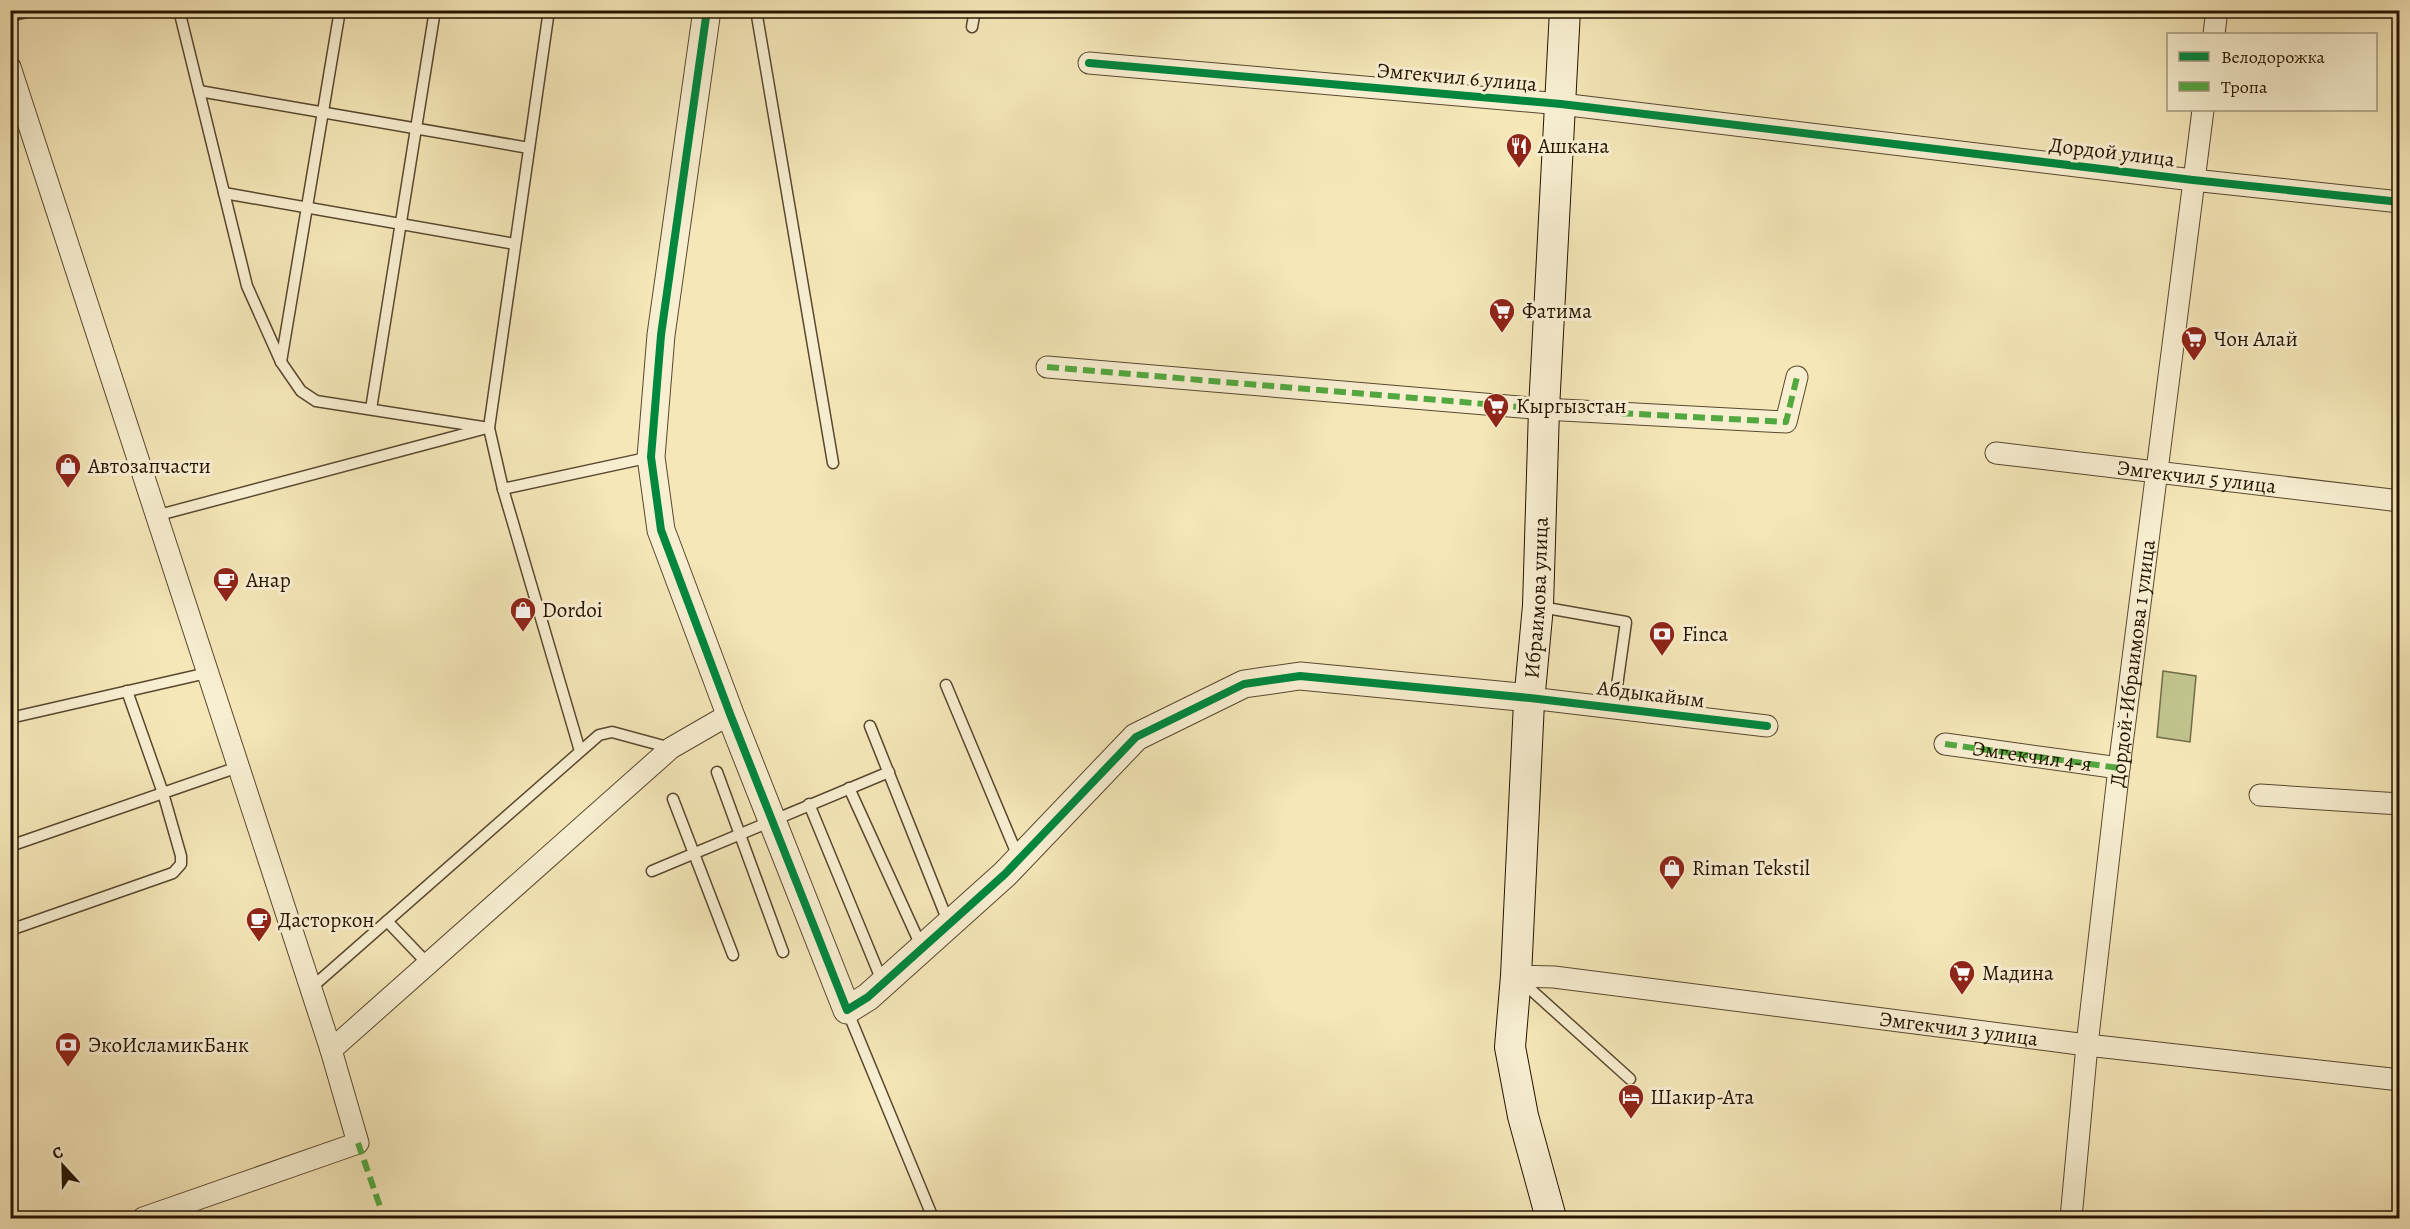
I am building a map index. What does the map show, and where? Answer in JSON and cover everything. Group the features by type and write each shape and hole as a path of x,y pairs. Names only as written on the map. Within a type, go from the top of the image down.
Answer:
{"main road":[{"name":"Ибраимова улица","path":"1551,1218 1523,1116 1510,1047 1516,976 1530,698 1538,606 1544,409 1565,10"}],"street":[{"path":"708,10 661,335 651,457 661,530 730,714 847,1010 883,984 1019,859 1136,737 1244,684 1299,676 1530,698"},
{"path":"2214,33 2217,10"},
{"name":"Эмгекчил 6 улица","path":"1089,63 1561,104 1821,135"},
{"path":"10,67 159,515 207,673 331,1050 358,1143 143,1218"},
{"name":"Дордой-Ибраимова 1 улица","path":"2071,1218 2087,1045 2119,768 2203,111"},
{"name":"Дордой улица","path":"1821,135 2193,180 2400,202"},
{"path":"1047,367 1544,409 1786,422 1797,377"},
{"name":"Эмгекчил 5 улица","path":"1996,453 2400,501"},
{"name":"Абдыкайым","path":"1530,698 1767,726"},
{"path":"331,1050 671,748 730,714"},
{"name":"Эмгекчил 4-я","path":"1945,744 2119,768"},
{"path":"2260,795 2400,804"},
{"name":"Эмгекчил 3 улица","path":"1516,976 1554,977 2087,1045 2400,1080"}],"lane":[{"path":"10,16 34,10"},
{"path":"178,10 247,286 281,362 301,391 315,400 489,428"},
{"path":"281,362 340,10"},
{"path":"371,409 435,10"},
{"path":"549,10 489,428 503,489 580,751"},
{"path":"756,10 833,463"},
{"path":"972,27 975,10"},
{"path":"198,91 529,148"},
{"path":"224,193 515,244"},
{"path":"159,515 489,428"},
{"path":"503,489 651,457"},
{"path":"1538,606 1626,622 1617,686"},
{"path":"10,718 207,673"},
{"path":"946,685 1019,859"},
{"path":"10,930 174,873 181,864 181,856 163,793 127,691"},
{"path":"870,726 949,924"},
{"path":"311,988 599,735 612,732 671,748"},
{"path":"10,846 238,766"},
{"path":"717,772 783,952"},
{"path":"652,871 889,772"},
{"path":"849,788 922,948"},
{"path":"673,799 733,955"},
{"path":"809,804 883,984"},
{"path":"387,921 428,964"},
{"path":"1516,976 1630,1079"},
{"path":"847,1010 933,1218"}],"green space":[{"path":"2163,671 2196,676 2190,742 2157,737"}],"marked path":[{"path":"1047,367 1544,409 1786,422 1797,377"},
{"path":"1945,744 2119,768"},
{"path":"358,1143 384,1218"}],"cycle path":[{"path":"707,10 661,335 651,457 661,530 730,714 847,1010 868,997 1005,874 1136,737 1244,684 1300,676 1530,698 1767,726"},
{"path":"1089,63 1561,104 2193,180 2400,202"}],"place":[{"name":"Ашкана","path":"1519,169"},
{"name":"Фатима","path":"1502,334"},
{"name":"Чон Алай","path":"2194,362"},
{"name":"Кыргызстан","path":"1496,429"},
{"name":"Автозапчасти","path":"68,489"},
{"name":"Анар","path":"226,603"},
{"name":"Dordoi","path":"523,633"},
{"name":"Finca","path":"1662,657"},
{"name":"Riman Tekstil","path":"1672,891"},
{"name":"Дасторкон","path":"259,943"},
{"name":"Мадина","path":"1962,996"},
{"name":"ЭкоИсламикБанк","path":"68,1068"},
{"name":"Шакир-Ата","path":"1631,1120"}]}
